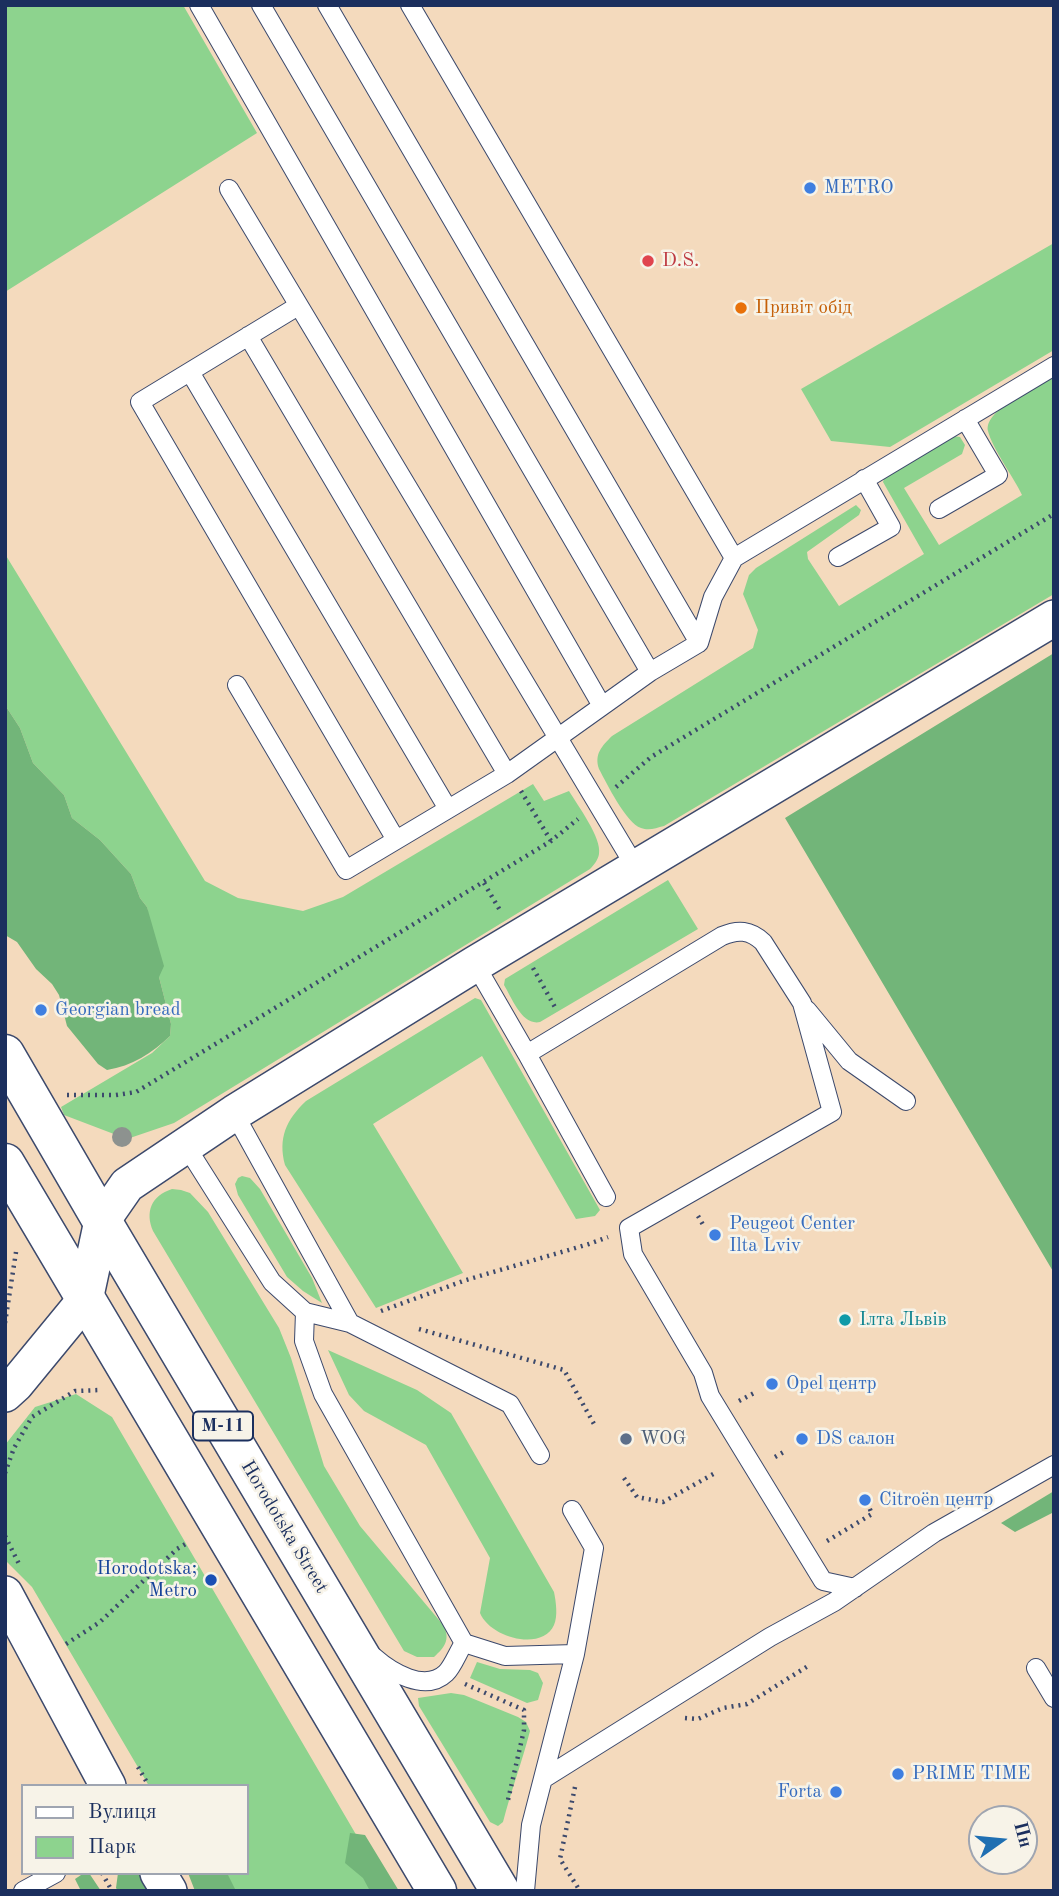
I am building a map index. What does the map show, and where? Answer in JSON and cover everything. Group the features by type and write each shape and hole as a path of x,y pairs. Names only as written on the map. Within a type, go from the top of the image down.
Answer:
{"main road":[{"name":"Horodotska Street","path":"5,1054 500,1891"},
{"name":"М-11","path":"5,1163 437,1891"}],"street":[{"path":"5,1394 85,1300 102,1221 127,1185 234,1113 475,964 1054,618"},
{"path":"5,1594 107,1784"},
{"path":"159,1875 169,1891"}],"lane":[{"path":"199,5 602,706"},
{"path":"261,5 650,672"},
{"path":"327,5 699,643"},
{"path":"410,5 734,558"},
{"path":"229,189 636,868"},
{"path":"298,306 140,402 396,840"},
{"path":"248,336 507,774"},
{"path":"237,685 346,870 507,774 650,672 699,643 713,597 734,558 1054,366"},
{"path":"190,372 448,809"},
{"path":"939,509 998,475 965,419"},
{"path":"838,557 891,527 864,479"},
{"path":"527,1054 722,936 744,931 755,934 763,942 802,1003 849,1061 906,1101"},
{"path":"475,964 606,1197"},
{"path":"802,1003 832,1112 629,1228 633,1254 703,1373 710,1396 823,1581 855,1588"},
{"path":"234,1113 350,1323"},
{"path":"186,1146 272,1282 305,1312 350,1323 510,1404 540,1455"},
{"path":"305,1312 304,1341 323,1394 464,1643 505,1656 575,1654"},
{"path":"543,1779 770,1637 855,1588 934,1533 1054,1465"},
{"path":"524,1891 531,1825 575,1654 594,1548 572,1510"},
{"path":"345,1631 382,1664 400,1676 429,1681 446,1674 464,1643"},
{"path":"1036,1668 1054,1699"},
{"path":"23,1891 52,1875"}],"path":[{"path":"611,791 651,757 1054,513"},
{"path":"507,774 522,791 551,841"},
{"path":"68,1096 136,1092 484,883 551,841 582,815"},
{"path":"484,883 506,921"},
{"path":"530,964 568,1030"},
{"path":"386,1316 381,1311 466,1280 589,1244 629,1228"},
{"path":"5,1323 17,1245"},
{"path":"417,1329 564,1370 594,1424"},
{"path":"5,1473 14,1448 32,1417 75,1391 104,1390"},
{"path":"733,1404 754,1393"},
{"path":"624,1478 637,1497 663,1502 717,1472"},
{"path":"66,1644 100,1622 177,1549 188,1542"},
{"path":"679,1717 698,1719 723,1709 747,1704 808,1666"},
{"path":"461,1683 524,1710 524,1730 508,1800"},
{"path":"577,1775 560,1860 580,1891"},
{"path":"103,1875 112,1891"}],"green space":[{"path":"5,5 183,5 257,133 5,292"},
{"path":"1054,243 1054,350 890,447 831,441 801,389"},
{"path":"1054,377 1054,594 664,826 647,829 635,825 617,802 599,769 600,751 612,736 753,648 758,630 743,594 749,575 856,505 861,510 859,515 807,552 808,559 839,606 924,554 883,482 885,476 953,436 960,437 965,445 962,454 904,488 939,545 1022,495 990,438 989,423 994,415 1013,399"},
{"path":"5,554 205,881 238,898 303,911 343,897 533,784 544,801 569,791 597,840 597,860 590,869 174,1123 127,1139 64,1115 61,1107 152,1053 170,1036 171,1024 159,977 147,907 140,898 131,874 100,840 72,818 64,795 33,763 20,728 5,705"},
{"path":"1054,653 1054,1273 785,818"},
{"path":"5,705 20,728 33,763 64,795 72,818 100,840 131,874 140,898 147,907 164,966 159,977 171,1024 170,1036 149,1053 125,1065 107,1070 98,1064 67,1026 59,995 52,984 36,969 17,942 5,935"},
{"path":"668,880 698,929 540,1022 528,1020 523,1015 504,985 505,979"},
{"path":"475,998 481,1000 600,1210 595,1216 576,1219 482,1056 373,1124 463,1273 376,1308 285,1165 285,1130 293,1115 306,1101"},
{"path":"242,1176 250,1178 260,1189 312,1278 322,1303 287,1277 238,1195 235,1184"},
{"path":"172,1189 190,1193 208,1212 279,1328 291,1358 324,1466 360,1526 444,1626 447,1635 445,1643 434,1657 417,1657 404,1651 153,1231 150,1217 152,1206 159,1196"},
{"path":"328,1350 417,1390 451,1413 554,1592 556,1617 548,1633 539,1638 517,1638 495,1630 486,1622 480,1613 490,1558 426,1445 364,1411 349,1395"},
{"path":"76,1394 112,1417 389,1891 211,1891 201,1875 248,1875 248,1784 148,1784 32,1587 5,1560 5,1445 35,1407"},
{"path":"1054,1491 1054,1512 1015,1532 1001,1523"},
{"path":"477,1662 500,1669 530,1670 538,1673 543,1683 538,1700 527,1703 470,1678"},
{"path":"451,1693 464,1695 518,1717 526,1722 530,1731 503,1822 498,1826 490,1822 419,1706 418,1698"},
{"path":"350,1833 365,1835 399,1891 370,1891 363,1878 345,1863"},
{"path":"81,1875 90,1875 101,1891 81,1891 75,1879"},
{"path":"118,1875 141,1875 153,1891 118,1891"},
{"path":"189,1875 228,1875 236,1891 195,1891"}],"place":[{"name":"METRO","path":"810,188"},
{"name":"D.S.","path":"648,261"},
{"name":"Привіт обід","path":"741,308"},
{"name":"Georgian bread","path":"41,1010"},
{"name":"Peugeot Center Ilta Lviv","path":"715,1235"},
{"name":"Ілта Львів","path":"845,1320"},
{"name":"Opel центр","path":"772,1384"},
{"name":"WOG","path":"626,1439"},
{"name":"DS салон","path":"802,1439"},
{"name":"Citroën центр","path":"865,1500"},
{"name":"Horodotska; Metro","path":"211,1580"},
{"name":"PRIME TIME","path":"898,1774"},
{"name":"Forta","path":"836,1792"}]}
